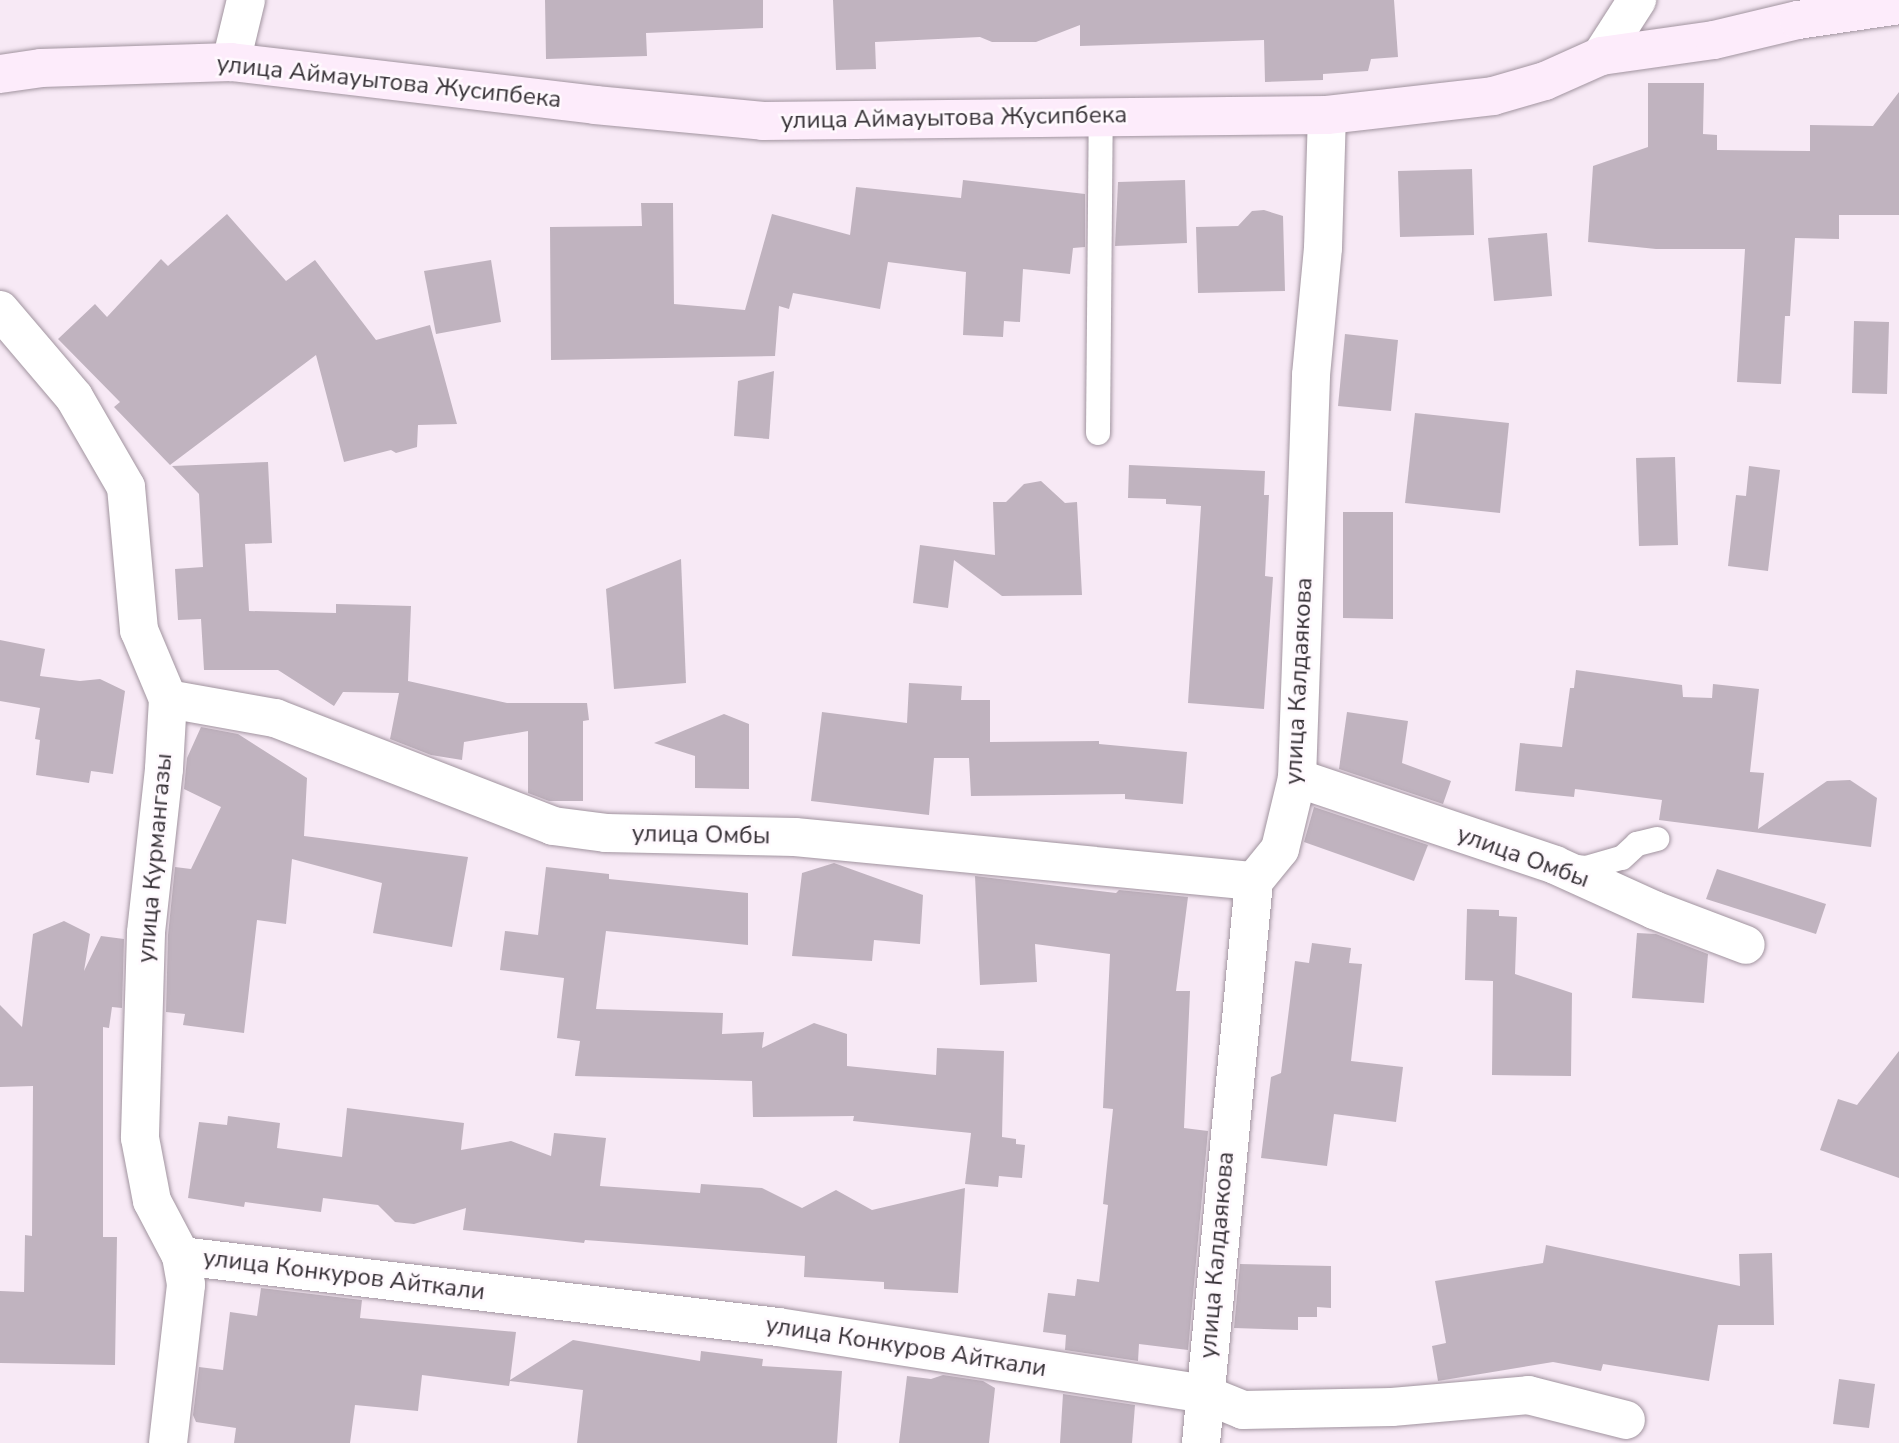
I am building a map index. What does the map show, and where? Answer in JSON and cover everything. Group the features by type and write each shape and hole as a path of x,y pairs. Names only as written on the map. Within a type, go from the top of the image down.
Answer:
{"street":[{"path":"231,62 246,0"},
{"path":"1601,55 1637,0"},
{"name":"улица Аймауытова Жусипбека","path":"0,74 41,68 231,62 595,105 763,121 1101,115 1327,115 1493,96 1545,80 1601,55 1714,40 1798,20 1899,5"},
{"name":"улица Калдаякова","path":"1201,1443 1254,881 1280,849 1297,778 1311,375 1323,248 1327,115"},
{"name":"улица Курмангазы","path":"0,310 74,397 125,487 139,631 168,699 164,769 146,933 140,1138 152,1201 181,1256 186,1285 167,1443"},
{"name":"улица Омбы","path":"168,699 275,718 553,826 606,833 794,837 1254,881"},
{"name":"улица Омбы","path":"1297,778 1555,865 1654,910 1746,945"},
{"name":"улица Конкуров Айткали","path":"181,1256 778,1327 1204,1394 1243,1410 1392,1408 1528,1395 1626,1420"}],"lane":[{"path":"1098,433 1101,115"},
{"path":"1555,865 1586,868 1622,858 1637,845 1657,839"}],"building":[{"path":"545,0 763,0 763,28 646,33 647,56 546,59"},
{"path":"833,0 1394,0 1398,57 1371,59 1368,71 1323,74 1323,80 1265,82 1264,40 1080,46 1080,25 1036,42 992,42 980,37 875,42 876,69 836,70"},
{"path":"1648,83 1704,83 1703,134 1717,135 1717,150 1810,151 1810,125 1873,126 1899,92 1899,215 1839,215 1839,239 1795,238 1790,316 1785,316 1781,384 1737,382 1745,249 1656,249 1588,242 1593,166 1648,147"},
{"path":"1472,169 1474,235 1400,237 1398,171"},
{"path":"963,180 1085,194 1085,247 1073,248 1070,274 1023,269 1020,322 1004,321 1003,337 963,335 966,272 888,262 880,309 793,293 789,309 779,306 775,356 551,360 550,227 642,226 641,203 673,203 674,304 745,310 772,214 850,235 856,187 961,198"},
{"path":"1185,180 1187,243 1115,246 1118,182"},
{"path":"1264,210 1283,216 1285,291 1198,293 1196,227 1238,226 1252,211"},
{"path":"227,214 286,281 315,260 376,340 430,325 457,424 418,425 417,447 396,453 391,450 344,462 316,355 170,465 114,407 120,402 58,339 95,304 107,317 161,259 168,266"},
{"path":"1547,233 1552,296 1494,301 1488,238"},
{"path":"491,260 501,322 436,334 424,271"},
{"path":"1854,321 1889,322 1887,394 1852,393"},
{"path":"1345,334 1398,340 1391,411 1338,406"},
{"path":"774,371 769,439 734,436 738,381"},
{"path":"1415,413 1509,423 1500,513 1405,503"},
{"path":"1675,457 1678,545 1639,546 1636,458"},
{"path":"268,462 272,543 245,544 249,611 336,613 336,604 411,606 408,681 507,703 587,703 589,720 583,721 583,801 549,801 528,793 528,731 464,742 462,760 431,755 390,739 399,693 343,692 334,706 278,670 204,670 201,619 178,620 175,569 203,567 199,494 172,466"},
{"path":"1129,465 1265,471 1264,495 1269,495 1265,576 1273,577 1264,709 1188,703 1201,506 1166,504 1166,499 1128,498"},
{"path":"1749,466 1780,470 1768,571 1728,566 1736,495 1746,496"},
{"path":"1041,481 1065,503 1077,502 1082,595 1002,596 954,560 948,608 913,603 920,545 995,555 993,502 1006,502 1024,484"},
{"path":"1343,512 1393,512 1393,619 1343,618"},
{"path":"681,559 686,683 614,689 606,589"},
{"path":"0,640 45,649 40,676 80,681 100,679 125,691 113,774 91,771 89,783 36,775 40,740 35,739 40,708 0,701"},
{"path":"1576,670 1682,685 1683,697 1712,698 1713,684 1759,689 1750,772 1764,773 1758,829 1827,781 1850,780 1877,798 1871,847 1659,820 1662,800 1575,789 1574,797 1515,791 1520,743 1562,747 1570,688 1574,688"},
{"path":"909,683 962,686 961,700 990,700 990,742 1099,741 1099,744 1187,752 1183,804 1125,799 1125,794 971,796 969,758 934,758 929,815 811,801 822,712 907,723"},
{"path":"1347,712 1408,721 1402,763 1451,781 1443,804 1339,769"},
{"path":"724,714 749,724 749,789 695,788 695,756 654,743"},
{"path":"201,727 238,734 307,778 304,836 468,857 452,947 373,933 382,883 292,859 286,924 257,920 244,1033 183,1025 185,1014 166,1012 168,935 175,867 191,869 221,807 184,789 187,758"},
{"path":"1314,807 1428,845 1414,881 1304,842"},
{"path":"834,863 923,895 920,944 874,940 872,961 792,956 802,873"},
{"path":"546,867 609,874 609,879 748,893 748,945 606,931 596,1009 723,1013 722,1034 764,1032 762,1048 814,1023 847,1034 847,1066 936,1075 937,1048 1004,1051 1002,1137 1016,1139 1016,1144 1025,1145 1022,1178 999,1176 998,1187 965,1184 971,1133 853,1121 854,1116 753,1117 752,1081 575,1076 580,1041 557,1038 564,978 500,970 505,931 538,935"},
{"path":"1717,869 1826,904 1816,934 1706,899"},
{"path":"975,876 1116,893 1119,890 1188,897 1176,991 1190,991 1184,1128 1208,1131 1188,1350 1139,1344 1138,1361 1065,1350 1066,1335 1043,1332 1048,1293 1075,1296 1077,1279 1099,1282 1108,1205 1103,1204 1113,1109 1103,1108 1110,954 1035,944 1037,982 980,985"},
{"path":"1467,909 1499,910 1499,916 1517,917 1515,974 1572,993 1571,1076 1492,1075 1493,981 1465,980"},
{"path":"64,921 90,934 84,971 101,936 124,939 122,1008 112,1007 109,1028 103,1027 103,1237 117,1237 115,1365 0,1363 0,1291 24,1292 25,1235 32,1236 33,1086 0,1087 0,1005 22,1027 33,934"},
{"path":"1637,933 1656,934 1708,954 1704,1003 1632,998"},
{"path":"1312,943 1351,948 1349,963 1362,964 1351,1061 1403,1067 1396,1122 1334,1114 1327,1166 1261,1158 1271,1077 1281,1073 1295,961 1309,963"},
{"path":"1899,1051 1899,1178 1820,1150 1838,1099 1857,1105"},
{"path":"347,1108 464,1123 461,1150 511,1141 551,1156 554,1133 606,1138 600,1186 700,1193 701,1184 762,1188 802,1208 836,1190 872,1210 965,1188 958,1293 884,1289 884,1282 804,1277 805,1256 585,1240 584,1243 463,1230 466,1208 414,1224 395,1222 378,1205 323,1198 321,1212 245,1202 244,1207 188,1198 199,1122 227,1125 228,1116 280,1123 277,1148 342,1157"},
{"path":"1546,1245 1740,1286 1739,1254 1772,1253 1774,1325 1718,1325 1709,1381 1603,1364 1601,1371 1553,1362 1438,1381 1432,1346 1446,1343 1435,1281 1543,1263"},
{"path":"1240,1264 1331,1266 1331,1308 1317,1307 1317,1317 1298,1317 1298,1330 1234,1328"},
{"path":"261,1288 362,1300 360,1318 516,1332 510,1380 573,1340 700,1361 701,1351 763,1359 762,1366 842,1371 837,1443 577,1443 583,1390 510,1381 509,1386 422,1375 418,1411 355,1405 350,1443 234,1443 236,1428 196,1422 193,1415 199,1367 223,1370 230,1312 257,1316"},
{"path":"943,1375 983,1381 995,1388 989,1443 899,1443 907,1376 931,1379"},
{"path":"1839,1379 1875,1384 1869,1428 1833,1424"},
{"path":"1063,1394 1135,1405 1132,1443 1060,1443"}]}
